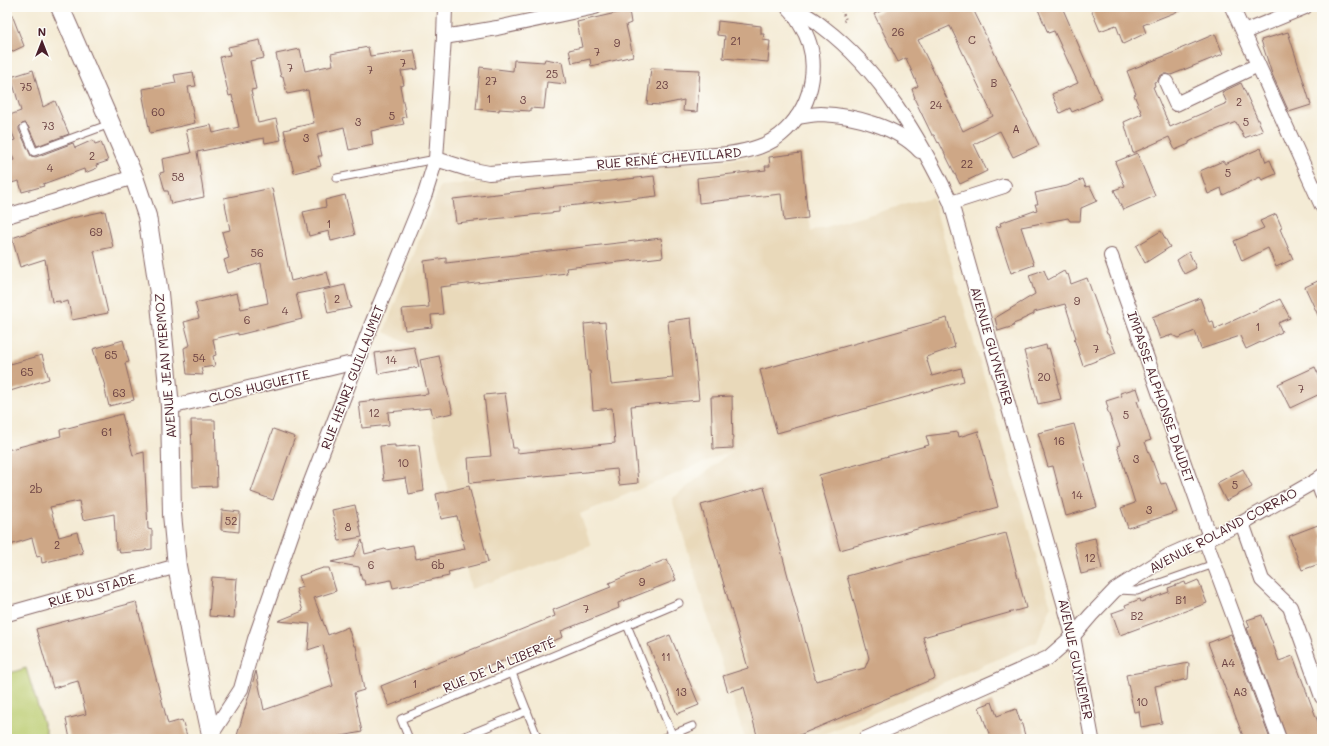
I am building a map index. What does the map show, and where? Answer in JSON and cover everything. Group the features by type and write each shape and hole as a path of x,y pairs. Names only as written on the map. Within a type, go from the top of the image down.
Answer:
{"street":[{"name":"AVENUE JEAN MERMOZ","path":"60,7 134,177 147,216 158,286 170,407 172,514 177,566 196,666 212,737"},
{"name":"RUE HENRI GUILLAUMET","path":"212,737 241,689 255,639 300,510 371,326 425,194 436,159 445,7"},
{"path":"444,37 497,28 595,7"},
{"name":"RUE RENÉ CHEVILLARD","path":"436,159 468,169 489,173 728,154 748,151 768,143 786,130 800,114 809,94 813,73 811,51 804,30 787,7"},
{"name":"AVENUE GUYNEMER","path":"792,7 823,26 852,52 888,93 906,118 934,166 951,203 1073,636 1092,739"},
{"path":"1232,7 1322,206"},
{"path":"1244,32 1304,7"},
{"path":"1166,82 1176,104 1258,64"},
{"path":"796,117 821,114 848,117 872,123 894,132 913,144 934,166"},
{"path":"7,216 134,177"},
{"path":"951,203 1004,186"},
{"name":"IMPASSE ALPHONSE DAUDET","path":"1111,256 1208,538 1214,564 1279,739"},
{"name":"CLOS HUGUETTE","path":"170,407 348,364"},
{"path":"1319,478 1322,494"},
{"name":"AVENUE ROLAND CORRAO","path":"865,739 1048,658 1073,636 1090,615 1115,590 1170,555 1242,523 1319,478"},
{"path":"1242,523 1262,580 1290,607 1322,697"},
{"name":"RUE DU STADE","path":"7,614 177,566"}],"lane":[{"path":"24,128 34,152 111,124"},
{"path":"338,178 436,159"},
{"path":"1115,590 1137,591 1214,564"},
{"name":"RUE DE LA LIBERTÉ","path":"409,739 401,719 679,603"},
{"path":"627,625 672,734"},
{"path":"512,673 538,739"},
{"path":"458,739 527,711"},
{"path":"661,739 693,726"}],"shaded area":[{"path":"801,153 811,231 932,197 1051,607 1037,642 813,739 745,739 672,499 733,450 580,514 591,546 471,589 414,347 384,332 440,186"}],"green space":[{"path":"26,668 48,739 7,739 7,674"}],"building":[{"path":"7,7 9,7 24,46 7,54"},
{"path":"890,7 972,7 1039,145 1013,157 1000,131 974,144 987,171 960,184 939,142 938,143 934,135 932,135 914,98 912,89 918,86 906,58 898,62 874,14","holes":["950,26 993,116 963,131 918,40"]},
{"path":"1037,7 1062,7 1102,99 1072,112 1070,108 1060,113 1052,94 1078,83 1054,31 1048,33"},
{"path":"1090,7 1186,8 1143,25 1146,33 1123,44 1116,25 1100,31"},
{"path":"629,10 631,23 626,25 633,56 591,66 590,59 572,63 569,50 582,47 577,22"},
{"path":"718,21 761,26 761,34 764,34 763,40 770,41 768,62 723,58 725,36 717,35"},
{"path":"1288,32 1311,105 1289,112 1272,74 1261,40"},
{"path":"1215,34 1223,54 1171,75 1163,74 1159,77 1158,81 1154,82 1155,86 1153,87 1170,127 1227,103 1222,92 1241,83 1263,131 1244,138 1236,122 1196,138 1189,142 1189,144 1175,150 1169,137 1133,153 1124,122 1142,114 1134,95 1136,94 1127,71"},
{"path":"260,40 264,58 250,61 256,89 251,90 258,123 276,119 281,140 265,143 264,138 197,152 204,197 171,204 168,191 165,191 160,173 164,172 162,159 191,153 186,130 211,125 213,133 239,127 232,95 229,96 220,57 230,55 228,47"},
{"path":"368,47 370,56 414,50 418,69 401,71 404,85 400,86 406,117 402,118 404,124 371,131 373,145 349,150 344,127 317,134 322,156 318,156 321,166 294,173 284,130 314,123 308,90 287,94 283,76 281,77 276,54 300,49 305,71 333,65 331,54"},
{"path":"545,59 562,62 566,84 547,82 544,109 530,108 530,111 499,109 499,111 476,109 480,67 513,71 514,60 544,62"},
{"path":"651,68 700,70 697,112 683,111 684,100 660,105 647,104"},
{"path":"33,70 43,107 55,101 69,134 37,146 28,126 25,123 22,124 19,127 19,130 31,156 36,157 73,143 75,148 93,140 95,144 101,142 108,161 96,165 97,168 85,173 84,169 43,184 44,186 22,192 19,181 7,184 7,163 14,160 7,143 15,140 7,120 7,116 21,111 11,77"},
{"path":"193,72 196,86 188,87 195,123 150,133 143,97 143,89 176,83 174,75"},
{"path":"1261,148 1266,162 1270,160 1276,174 1262,180 1260,177 1223,195 1221,188 1208,194 1200,171 1223,161 1225,164"},
{"path":"801,153 808,218 784,221 781,194 699,203 697,178 766,170 765,166 770,166 769,157"},
{"path":"1137,153 1155,196 1123,210 1114,190 1125,186 1115,162"},
{"path":"654,176 657,196 559,207 559,212 456,223 453,199"},
{"path":"1083,179 1086,187 1090,186 1097,201 1081,208 1080,221 1070,221 1068,218 1021,227 1034,265 1011,273 996,227 1001,226 1000,223 1037,210 1035,204 1038,204 1035,193 1067,186"},
{"path":"272,188 291,281 327,272 331,287 296,294 302,319 238,335 238,333 213,339 216,355 213,356 215,366 201,368 203,375 187,374 184,348 190,345 184,322 199,318 195,303 237,293 241,309 268,303 261,263 228,273 224,260 229,258 222,232 230,230 224,198"},
{"path":"345,195 355,235 331,241 329,231 309,236 303,212 326,207 325,200"},
{"path":"105,211 113,247 94,251 108,313 72,320 68,301 60,303 60,301 52,302 45,259 20,267 12,238 72,218"},
{"path":"1276,214 1282,228 1280,229 1293,259 1276,267 1268,248 1242,261 1234,241 1264,228 1260,221"},
{"path":"1161,231 1170,247 1145,263 1136,246"},
{"path":"661,238 663,257 566,268 567,273 440,287 443,314 431,315 432,327 405,330 402,309 429,307 424,261 446,258 446,263"},
{"path":"1189,252 1196,268 1184,274 1177,260"},
{"path":"1044,270 1048,280 1064,271 1066,275 1068,274 1071,284 1087,278 1107,334 1116,353 1083,366 1065,304 1034,312 1034,314 1013,324 1014,326 998,331 995,318 1035,294 1029,275"},
{"path":"1322,279 1322,324 1305,287"},
{"path":"345,285 351,308 328,313 323,290"},
{"path":"1200,298 1209,322 1213,321 1215,329 1280,299 1290,318 1278,323 1282,332 1246,349 1240,336 1201,349 1195,331 1178,338 1172,335 1160,339 1152,317"},
{"path":"691,318 699,400 631,406 638,483 619,485 617,469 470,483 468,458 491,456 484,395 505,393 513,448 517,448 517,453 615,443 612,408 593,410 584,324 605,322 611,384 673,378 668,321"},
{"path":"947,318 955,347 926,357 932,376 961,368 964,381 777,433 760,370"},
{"path":"123,340 129,362 125,363 134,400 109,406 105,386 93,349"},
{"path":"1046,345 1047,349 1049,348 1059,383 1057,384 1061,399 1038,404 1024,351"},
{"path":"414,347 419,367 378,374 375,353"},
{"path":"42,355 49,379 7,392 7,365"},
{"path":"439,356 453,413 433,417 431,408 388,412 389,425 362,428 359,402 428,394 420,360"},
{"path":"1315,367 1322,382 1322,393 1290,408 1278,384"},
{"path":"1137,388 1141,400 1137,401 1151,440 1145,442 1161,484 1166,483 1177,512 1128,528 1121,508 1135,503 1117,446 1120,445 1107,409 1106,401 1122,396 1120,393"},
{"path":"732,396 733,448 713,449 711,397"},
{"path":"122,414 133,455 144,452 148,529 152,530 152,549 120,553 119,549 116,549 114,514 83,520 79,501 50,507 59,537 77,532 83,553 42,563 41,556 37,557 32,538 7,546 7,450 61,436 60,430"},
{"path":"191,420 215,420 217,486 193,487"},
{"path":"1074,424 1097,507 1066,516 1053,466 1048,467 1038,433"},
{"path":"273,429 295,437 273,500 251,492"},
{"path":"978,431 998,507 840,550 819,475 929,445 926,436 958,432 959,437"},
{"path":"395,445 395,447 419,445 424,491 409,494 406,478 384,481 380,446"},
{"path":"1243,469 1252,487 1226,501 1217,483"},
{"path":"469,486 488,562 448,572 449,576 393,588 391,580 365,585 364,580 362,580 359,567 331,562 353,557 362,540 365,554 385,549 413,545 416,559 465,549 457,516 441,519 436,494"},
{"path":"764,487 816,681 865,668 869,658 847,576 1006,533 1026,608 923,637 935,678 790,739 758,739 744,687 728,692 723,676 748,668 701,505"},
{"path":"355,505 362,537 339,541 332,510"},
{"path":"222,510 240,512 239,532 221,530"},
{"path":"1318,525 1322,536 1322,563 1302,570 1289,536"},
{"path":"1095,538 1102,569 1081,574 1074,543"},
{"path":"667,559 676,580 618,603 619,608 561,631 563,637 389,706 381,686 555,616 553,610 611,587 609,583"},
{"path":"323,568 329,568 336,591 314,598 328,635 348,627 354,646 356,646 364,690 354,693 362,732 327,739 236,739 256,671 264,710 333,686 323,645 308,650 310,624 278,621 303,611 296,589 303,587 299,576"},
{"path":"212,577 237,579 234,618 209,616"},
{"path":"1198,580 1207,603 1120,635 1112,613 1126,608 1125,605 1140,599 1141,602 1169,592 1168,588 1185,582 1186,585"},
{"path":"136,602 168,724 182,720 188,739 70,739 66,719 86,714 78,681 53,688 36,629"},
{"path":"1262,615 1279,661 1293,656 1322,733 1322,739 1287,739 1247,628 1250,627 1247,620"},
{"path":"1231,634 1270,739 1244,739 1208,643"},
{"path":"670,635 699,705 677,714 648,644"},
{"path":"1189,663 1188,679 1155,686 1162,723 1141,727 1139,711 1134,712 1126,675"},
{"path":"992,702 997,716 1016,709 1026,739 991,739 979,707"}]}
